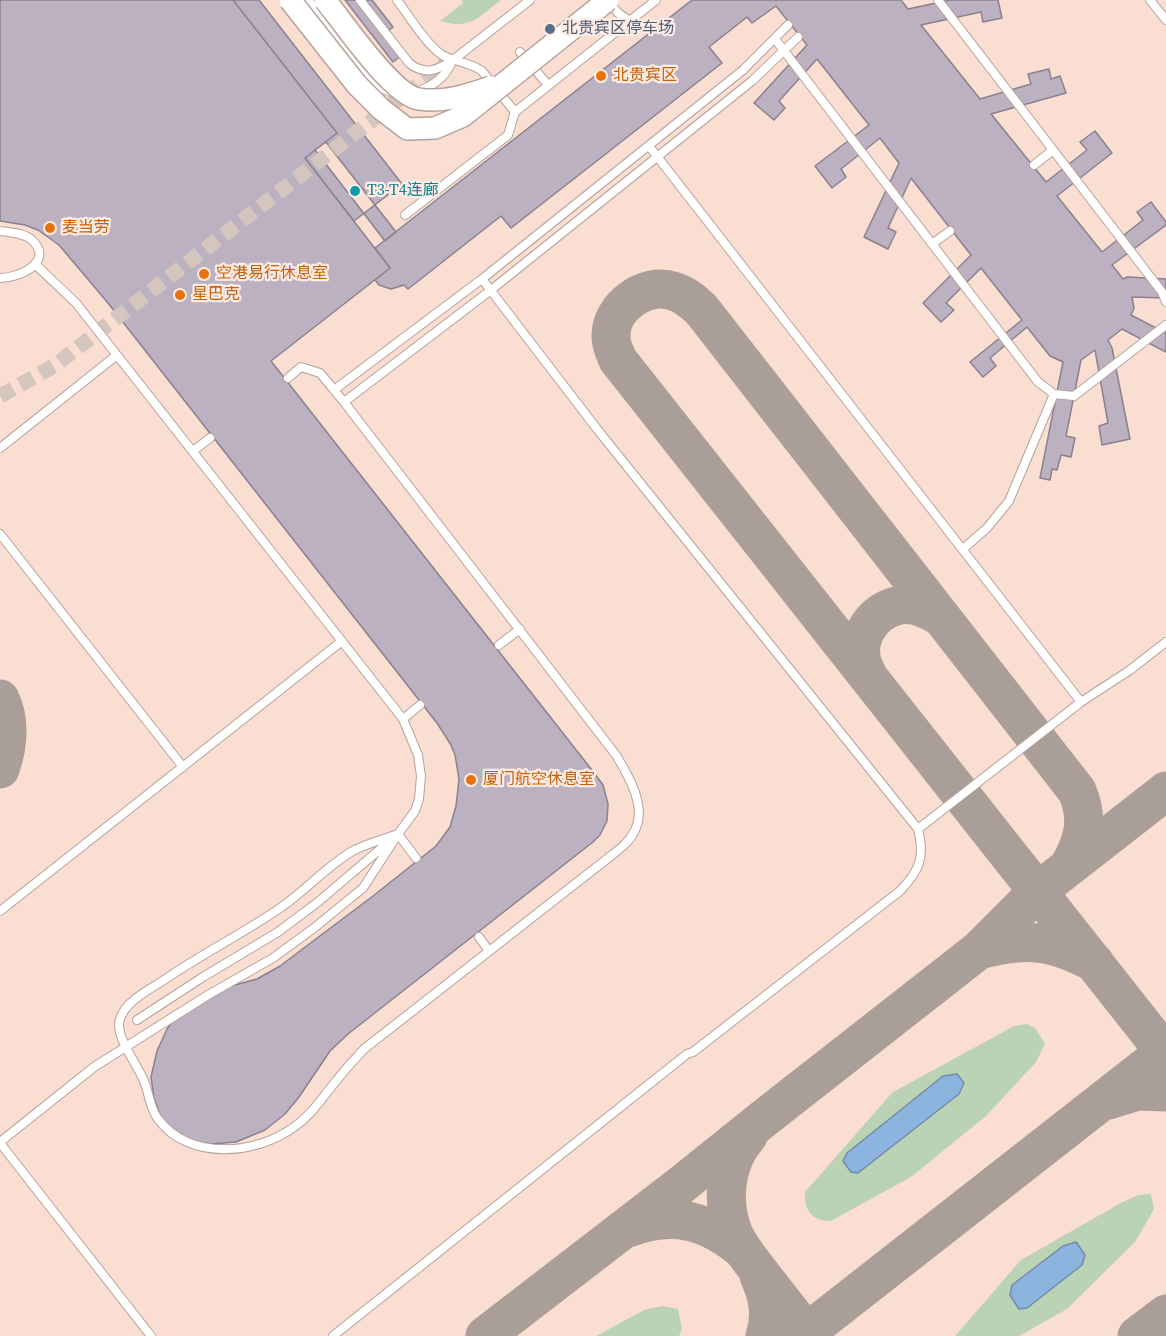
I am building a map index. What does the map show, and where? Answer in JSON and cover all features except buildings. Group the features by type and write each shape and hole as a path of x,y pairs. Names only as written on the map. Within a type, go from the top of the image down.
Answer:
{"main road":[{"path":"290,0 357,85 381,109 407,129 435,128 463,116 608,0"},
{"path":"325,0 387,78 416,99 444,100 503,84"}],"lane":[{"path":"308,0 369,78 379,87 394,94 409,94 428,88 448,72 453,60"},
{"path":"360,0 414,66 420,70 430,71 441,68 453,60 530,0"},
{"path":"397,0 432,46 441,54 482,71 515,112"},
{"path":"519,8 525,0"},
{"path":"608,0 618,13 630,21"},
{"path":"405,215 508,135 515,112 656,0"},
{"path":"938,0 1162,292 1166,302"},
{"path":"1150,0 1166,20"},
{"path":"334,390 482,279 649,146 743,70 788,25"},
{"path":"344,402 491,290 752,81 798,37"},
{"path":"775,39 1038,382 1054,394 1074,396 1166,326"},
{"path":"520,52 548,85"},
{"path":"649,146 1081,702"},
{"path":"1034,165 1053,150"},
{"path":"0,231 15,233 30,239 39,249 36,265 16,276 0,278"},
{"path":"932,244 950,231"},
{"path":"36,265 76,303 403,719 418,755 421,776 419,799 415,811 363,888 273,958 208,995 94,1067 0,1143 151,1336"},
{"path":"333,1336 687,1054 702,1045 900,891 916,872 920,862 922,845 918,829 597,429 482,279"},
{"path":"0,448 117,355"},
{"path":"288,378 302,367 320,372 344,402 616,755 627,773 636,798 638,819 635,830 619,849 364,1049 308,1116 294,1128 265,1143 223,1150 183,1141 169,1131 157,1118 141,1072 126,1048 119,1029 119,1021 132,1001 277,910 340,859 353,851 398,834"},
{"path":"963,549 987,528 1009,501 1054,394"},
{"path":"193,451 210,438"},
{"path":"0,534 183,766"},
{"path":"499,645 520,629"},
{"path":"0,911 342,641"},
{"path":"918,829 1081,702 1130,670 1166,642"},
{"path":"403,719 420,705"},
{"path":"398,834 416,858"},
{"path":"137,1020 278,932 318,902 398,834"},
{"path":"479,937 489,951"}],"shaded area":[{"path":"0,0 1166,0 1166,1336 0,1336"}],"green space":[{"path":"462,0 501,0 473,21 459,24 440,21 463,3"},
{"path":"1027,1024 1035,1028 1045,1044 1036,1062 986,1116 911,1177 831,1221 824,1221 810,1214 806,1205 805,1192 893,1092 1014,1026"},
{"path":"1151,1194 1154,1209 1135,1242 1067,1309 1019,1336 955,1336 1021,1260 1119,1204 1138,1195"},
{"path":"662,1306 678,1309 682,1329 679,1336 596,1336 644,1310"}],"water":[{"path":"957,1074 964,1083 959,1094 858,1173 851,1172 843,1161 847,1153 943,1076"},
{"path":"1076,1242 1085,1255 1082,1265 1027,1308 1019,1309 1010,1295 1012,1285 1063,1246"}],"taxiway":[{"path":"1069,866 1081,838 1084,820 1077,791 701,309 681,294 662,289 651,290 631,299 616,316 612,326 613,349 618,360 1166,1054"},
{"path":"867,674 861,658 862,640 869,625 881,613 896,606 908,604 941,617"},
{"path":"0,699 7,725 5,752 0,769"},
{"path":"485,1336 979,950 1038,891 1166,791"},
{"path":"979,950 1011,943 1038,943 1065,949 1095,963"},
{"path":"802,1336 1166,1051"},
{"path":"1109,1100 1138,1091 1166,1092"},
{"path":"748,1136 734,1157 727,1182 729,1220 743,1250 810,1336"},
{"path":"628,1228 660,1220 689,1221 703,1225 743,1250"},
{"path":"759,1276 768,1306 765,1336"},
{"path":"1137,1336 1166,1314"}],"tunnel":[{"path":"0,396 54,366 446,63"}],"place":[{"name":"北贵宾区停车场","path":"550,29"},
{"name":"北贵宾区","path":"601,76"},
{"name":"T3-T4连廊","path":"355,191"},
{"name":"麦当劳","path":"50,228"},
{"name":"空港易行休息室","path":"204,274"},
{"name":"星巴克","path":"180,295"},
{"name":"厦门航空休息室","path":"471,780"}]}
